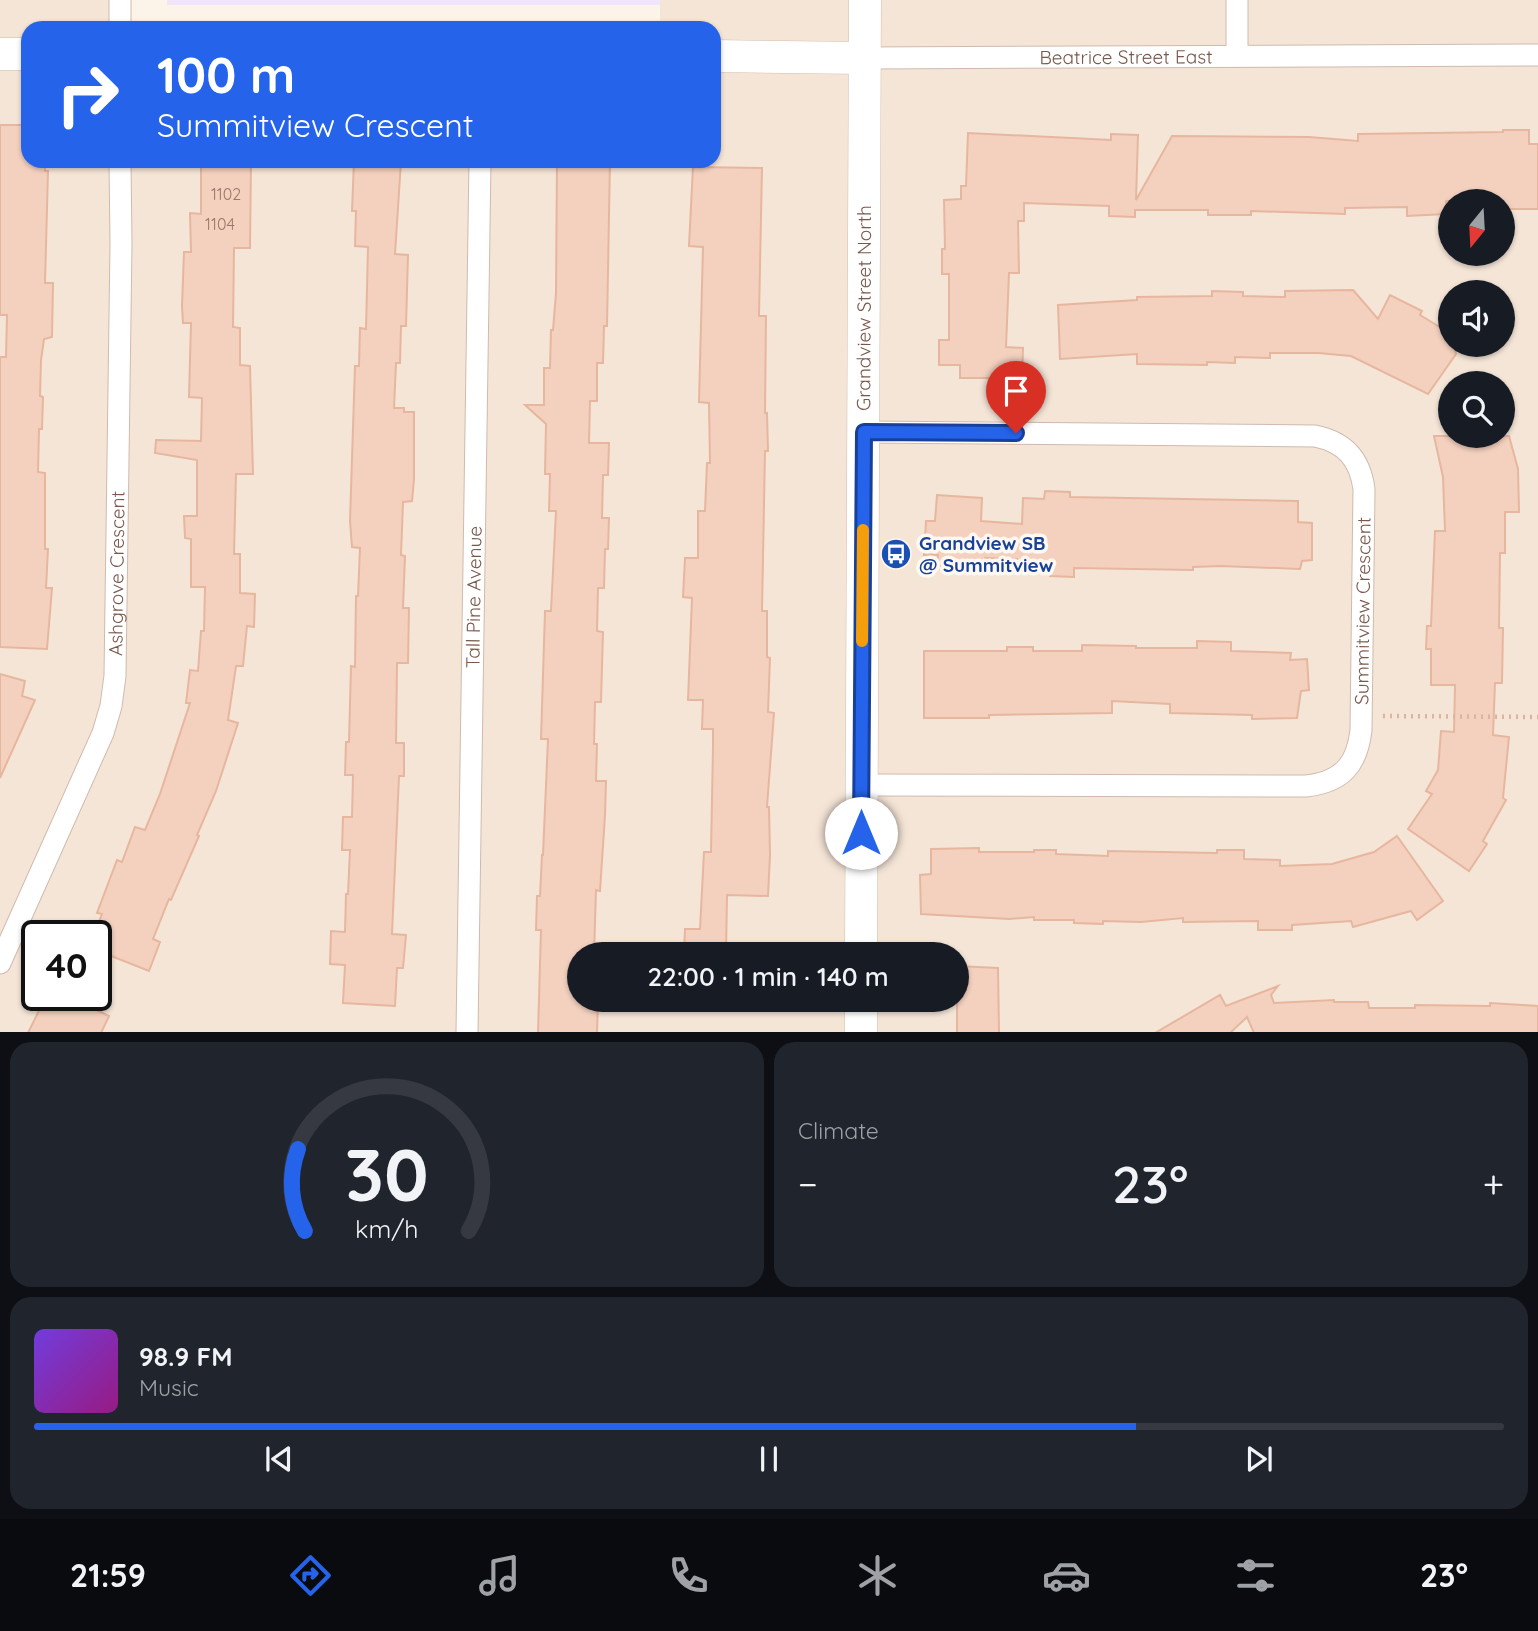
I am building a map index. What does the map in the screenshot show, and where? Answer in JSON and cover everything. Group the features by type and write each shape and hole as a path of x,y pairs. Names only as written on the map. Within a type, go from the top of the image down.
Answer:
{"street":[{"path":"120,0 120,21"},
{"name":"Grandview Street North","path":"861,942 865,0"},
{"path":"1237,0 1237,56"},
{"path":"0,54 21,54"},
{"name":"Beatrice Street East","path":"721,56 1538,55"},
{"name":"Ashgrove Crescent","path":"0,963 98,747 111,706 115,648 120,168"},
{"name":"Tall Pine Avenue","path":"467,1032 480,168"},
{"name":"Summitview Crescent","path":"861,785 1317,785 1338,778 1352,762 1360,741 1364,489 1357,463 1347,449 1325,438 864,432"},
{"path":"861,1012 861,1032"}],"path":[{"path":"1362,716 1538,717"}],"shaded area":[{"path":"0,0 120,0 120,21 21,21 21,168 721,168 721,21 660,21 660,0 1538,0 1538,1032 0,1032"},
{"path":"167,0 660,0 660,5 167,5"}],"building":[{"path":"0,125 21,125 21,168 45,168 45,171 48,171 45,283 53,283 52,337 44,339 41,360 40,396 43,397 38,472 45,473 45,549 48,549 46,588 52,588 47,649 0,647 0,357 6,357 7,315 0,315"},
{"path":"1529,130 1529,144 1538,144 1538,209 1516,209 1516,189 1438,189 1438,214 1407,216 1407,207 1345,208 1345,214 1251,211 1251,215 1208,215 1208,210 1135,210 1135,217 1109,216 1109,206 1024,203 1024,221 1018,221 1019,273 1009,273 1006,347 1023,348 1022,378 960,378 960,365 939,365 939,340 949,340 949,274 942,274 942,249 945,249 944,200 961,199 961,186 966,186 968,133 1111,140 1111,134 1138,135 1136,200 1172,136 1309,137 1358,141 1358,134"},
{"path":"201,168 251,168 250,248 234,248 233,327 240,328 240,365 250,366 253,474 236,474 234,554 240,554 240,593 255,594 254,627 247,626 243,666 236,666 228,720 238,723 216,791 197,835 199,836 153,939 160,942 149,971 112,956 112,920 100,920 102,914 97,913 117,860 122,862 135,827 145,830 160,794 190,703 186,703 190,670 198,671 201,631 204,631 205,587 191,587 191,539 185,538 184,516 197,516 197,460 155,453 156,440 201,441 202,398 189,397 191,323 183,323 182,306 184,252 191,252 190,213 201,214"},
{"path":"354,168 401,168 395,254 408,255 406,326 401,326 400,363 396,363 394,408 414,412 414,479 412,501 403,502 401,555 405,556 403,608 409,608 408,663 397,663 396,743 404,743 404,776 399,776 392,934 406,935 403,968 397,968 395,1006 343,1003 345,965 330,964 331,931 345,932 348,894 350,850 342,850 343,817 352,817 353,775 345,775 346,742 349,742 351,666 355,667 360,548 352,547 350,521 355,366 359,366 360,328 366,329 368,247 355,246 356,211 352,211"},
{"path":"557,168 610,168 607,326 604,326 603,363 597,363 597,401 590,401 589,443 609,443 608,475 603,475 602,518 609,518 608,549 605,549 604,588 598,588 597,631 603,632 601,702 595,702 594,744 597,744 596,781 606,781 605,815 600,891 596,890 594,942 567,942 567,1012 598,1012 597,1032 538,1032 541,930 536,930 537,896 540,896 543,855 548,739 541,739 545,611 551,611 556,511 549,511 550,474 545,474 546,424 525,405 544,405 544,368 550,368"},
{"path":"693,168 762,168 759,316 766,316 765,413 768,451 765,451 762,611 767,611 767,657 770,658 768,712 774,713 767,807 770,855 768,896 727,895 726,942 684,942 685,929 700,929 704,852 711,852 713,729 702,729 703,700 688,700 692,598 683,597 685,558 698,558 698,511 705,511 707,463 710,463 709,403 699,402 703,247 689,246"},
{"path":"1353,290 1378,319 1390,295 1422,311 1420,315 1438,326 1438,357 1454,357 1444,371 1438,371 1438,380 1428,394 1351,356 1270,353 1270,358 1235,357 1235,363 1207,362 1207,365 1137,364 1137,354 1060,359 1058,305 1137,300 1137,297 1212,296 1212,291 1243,292 1243,296 1285,297 1285,291"},
{"path":"1434,436 1438,436 1438,448 1512,448 1518,469 1519,512 1505,512 1505,553 1500,553 1499,628 1503,628 1502,683 1495,683 1493,735 1509,737 1503,798 1506,800 1483,841 1487,844 1469,871 1408,829 1432,794 1426,791 1438,770 1441,731 1454,732 1455,685 1431,685 1431,649 1426,649 1427,626 1431,626 1435,531 1445,531 1443,477"},
{"path":"1045,491 1070,492 1070,497 1298,501 1298,522 1312,523 1312,560 1302,561 1300,569 1221,566 1193,567 1193,570 1074,568 1074,577 1050,576 1050,569 1020,568 1017,559 985,558 984,562 958,562 958,567 937,565 938,555 924,555 926,521 935,521 937,495 982,498 981,521 1022,524 1023,498 1044,499"},
{"path":"1197,641 1231,642 1231,651 1291,653 1290,660 1307,659 1309,690 1301,691 1297,718 1252,719 1252,715 1170,713 1170,704 1112,701 1112,713 924,718 924,651 1007,651 1007,647 1033,647 1033,651 1082,651 1082,645 1197,648"},
{"path":"0,674 25,681 22,696 35,700 0,778"},
{"path":"1397,836 1443,901 1417,920 1411,911 1353,927 1351,921 1292,925 1292,930 1258,930 1258,921 1183,922 1183,918 1141,922 1103,921 1103,924 1074,923 1074,920 1034,920 1034,917 1009,919 921,914 920,875 931,874 931,849 979,848 979,852 1056,850 1056,854 1108,856 1108,851 1217,853 1217,850 1244,850 1244,859 1280,860 1280,866 1332,864 1374,852"},
{"path":"969,967 998,968 999,1032 957,1032 957,1012 969,1012"},
{"path":"1278,986 1271,995 1274,1003 1334,1000 1368,1002 1369,1008 1415,1008 1415,1005 1490,1006 1490,1003 1538,1006 1538,1032 1254,1032 1247,1017 1231,1032 1157,1032 1220,995 1226,1006"},
{"path":"39,1011 98,1011 109,1016 101,1032 28,1032"}],"slow traffic":[{"path":"862,641 863,530"}],"place":[{"name":"Grandview SB @ Summitview","path":"896,554"}],"route":[{"path":"861,833 864,432 1016,433"}]}
